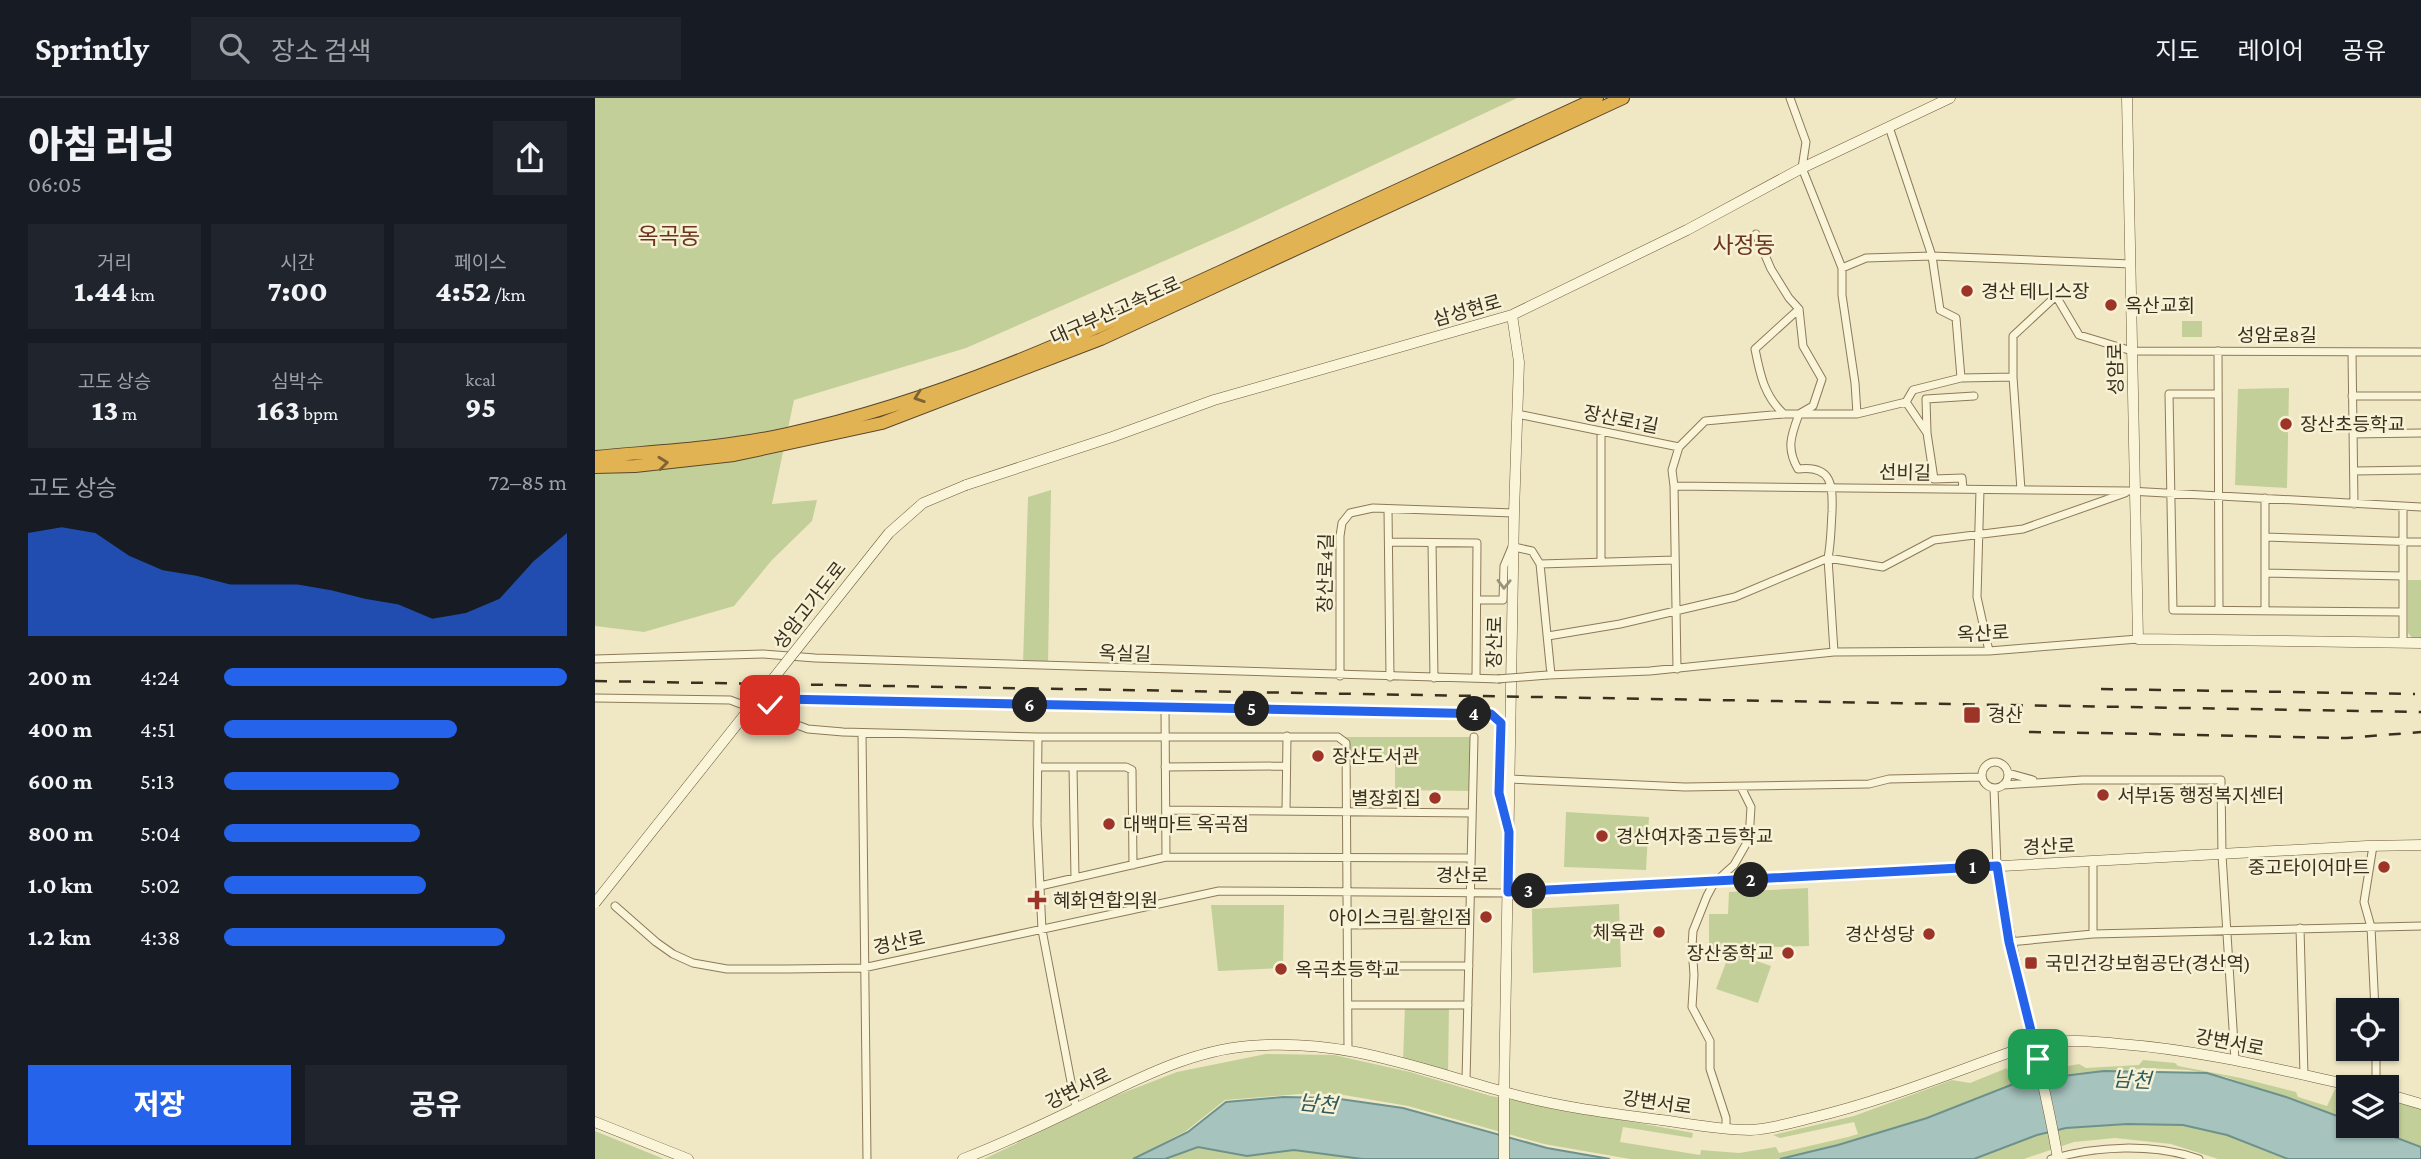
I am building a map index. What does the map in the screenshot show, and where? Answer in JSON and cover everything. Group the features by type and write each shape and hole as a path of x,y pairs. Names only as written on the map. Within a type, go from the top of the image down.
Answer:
{"highway":[{"name":"대구부산고속도로","path":"1099,334 1597,98"},
{"name":"대구부산고속도로","path":"595,467 635,466 734,455 880,417 993,371 1099,334 1623,98"},
{"name":"대구부산고속도로","path":"595,457 715,446 880,417"}],"street":[{"path":"1790,98 1805,142 1802,168 1842,268 1842,295 1857,414"},
{"name":"삼성현로","path":"966,485 1214,400 1512,315 1687,230 1802,168 1950,98"},
{"name":"성암로","path":"2127,98 2132,491 2138,639"},
{"path":"1889,127 1932,256 1940,310 1956,318 1961,378"},
{"path":"1756,234 1771,269 1799,309 1803,346 1822,379 1813,406 1799,414 1790,455 1798,469 1813,467 1825,475 1833,486 1828,558 1834,652"},
{"path":"1842,268 1866,258 1932,256 2131,264"},
{"name":"성암로8길","path":"2013,377 2014,336 2056,296 2079,335 2132,351 2421,352"},
{"path":"1784,414 1772,402 1760,374 1755,349 1799,309"},
{"name":"장산로","path":"1504,1159 1514,513 1519,362 1512,315"},
{"path":"2218,351 2219,610"},
{"path":"2352,352 2354,504"},
{"path":"1679,447 1705,421 1784,414 1857,414 1906,402 1913,390 1961,378 2013,377 2021,489"},
{"path":"2218,394 2169,394 2173,610 2403,612"},
{"path":"1963,489 1962,478 1934,479 1927,433 1926,399 1974,396"},
{"path":"2352,396 2421,396"},
{"path":"1906,402 1927,433"},
{"name":"장산로1길","path":"1517,414 1679,447 1672,470 1677,669"},
{"path":"1601,431 1601,561"},
{"path":"2353,434 2421,433"},
{"path":"2354,471 2421,470"},
{"name":"성암고가도로","path":"595,903 889,533 923,503 966,485"},
{"name":"선비길","path":"1674,486 2132,491 2421,507"},
{"path":"1980,490 1977,597 1989,651"},
{"path":"1548,636 1676,612 1735,597 1828,558 1883,567 1934,540 2022,529 2132,491"},
{"path":"2265,498 2265,611"},
{"path":"2403,507 2403,643"},
{"name":"장산로4길","path":"1340,676 1340,536 1342,523 1350,513 1361,509 1388,509 1514,513"},
{"path":"1388,509 1390,677"},
{"path":"2265,537 2421,542"},
{"path":"1389,542 1477,543 1476,678"},
{"path":"1432,542 1434,678"},
{"path":"1477,600 1503,600 1504,566 1514,545 1532,551 1540,564 1548,636 1549,675"},
{"path":"1540,564 1675,560"},
{"path":"2265,573 2403,576"},
{"name":"옥산로","path":"1498,679 1677,669 1834,652 1989,651 2138,639 2421,643"},
{"name":"옥실길","path":"595,659 763,654 1340,676 1498,679"},
{"path":"595,698 730,700 766,715 820,731 1038,737 1287,736 1343,739 1346,743 1349,1049"},
{"path":"766,715 774,702 780,699 1491,714 1501,723 1499,793 1509,832"},
{"path":"1165,708 1166,857"},
{"path":"862,733 867,1159"},
{"path":"1286,811 1287,736"},
{"path":"1038,737 1037,824 1042,930 1076,1108"},
{"path":"1466,1081 1474,737"},
{"path":"2051,781 2028,779 2008,773 2002,764 1994,762 1986,765 1982,777 1986,785 1994,788 2051,781 2221,780 2222,855 2235,1060"},
{"path":"1165,767 1286,766"},
{"path":"1038,767 1126,767 1132,770 1133,865"},
{"path":"1073,767 1075,878"},
{"path":"2003,785 2008,773"},
{"path":"1509,779 1741,787 1869,784 1889,779 1982,777"},
{"path":"1725,1129 1726,1118 1710,1069 1710,1041 1694,1014 1691,1003 1694,975 1692,946 1693,931 1714,883 1734,865 1749,839 1751,807 1741,787"},
{"path":"1994,788 1997,866 2009,942 2038,1059 2056,1158 2092,1151 2146,1149 2171,1151 2199,1159"},
{"path":"1166,810 1472,813"},
{"name":"경산로","path":"615,906 673,954 703,966 739,969 865,967 1219,891 1508,892 2421,845"},
{"path":"2373,846 2364,902 2371,927 2374,998"},
{"path":"1040,886 1166,857 1471,858"},
{"path":"2092,862 2093,934"},
{"path":"1348,925 1469,924"},
{"path":"2009,942 2093,934 2421,926"},
{"path":"2300,928 2304,1075"},
{"path":"1348,966 1469,966"},
{"path":"1348,1005 1468,1005"},
{"name":"강변서로","path":"963,1159 1133,1080 1189,1059 1217,1051 1276,1044 1349,1049 1389,1058 1504,1094 1604,1112 1725,1129 1767,1128 1874,1102 2034,1044 2056,1040 2084,1040 2158,1048 2235,1060 2336,1082"},
{"path":"2399,1098 2421,1104"},
{"path":"595,1122 688,1159"}],"green space":[{"path":"595,98 1517,98 1237,229 966,348 794,400 772,504 817,500 812,521 772,560 734,606 644,632 595,626"},
{"path":"2182,321 2202,321 2202,337 2182,337"},
{"path":"2289,388 2287,488 2235,485 2238,389"},
{"path":"1051,490 1048,666 1023,665 1028,497"},
{"path":"2408,580 2421,580 2421,640 2414,640 2408,633"},
{"path":"1338,737 1474,737 1472,791 1395,790 1395,755 1346,755 1346,743"},
{"path":"1566,812 1649,817 1646,870 1564,867"},
{"path":"1808,888 1809,946 1709,949 1709,914 1728,914 1729,892"},
{"path":"1619,904 1621,967 1533,973 1532,909"},
{"path":"1211,905 1284,905 1283,968 1218,971"},
{"path":"1730,952 1771,966 1758,1003 1716,989"},
{"path":"1405,1005 1449,1005 1448,1075 1403,1062"},
{"path":"1266,1054 1334,1055 1410,1072 1491,1096 1693,1133 1692,1138 1623,1127 1620,1142 1700,1155 1701,1150 1739,1153 1776,1147 1779,1153 1848,1137 1858,1134 1854,1122 1780,1138 1773,1135 1854,1116 1952,1080 1970,1083 2007,1068 2009,1073 2022,1075 2079,1064 2086,1068 2139,1065 2143,1060 2175,1063 2178,1066 2296,1092 2298,1097 2327,1106 2336,1089 2336,1116 2226,1077 2188,1070 2148,1068 2021,1081 1917,1122 1867,1138 1781,1159 1630,1159 1544,1144 1408,1106 1338,1094 1300,1094 1225,1100 1186,1131 1133,1159 984,1159 1115,1096 1177,1072"},
{"path":"2399,1103 2421,1109 2421,1147 2397,1138"},
{"path":"2127,1124 2183,1125 2227,1135 2288,1159 2218,1159 2171,1144 2115,1138 2074,1142 2024,1159 1974,1159 2037,1135 2066,1128"},
{"path":"595,1131 664,1159 595,1159"},
{"path":"1198,1147 1247,1156 1294,1150 1362,1159 1165,1159"}],"water":[{"name":"남천","path":"2104,1071 2207,1073 2336,1116 2336,1138 2397,1138 2421,1147 2421,1159 2288,1159 2227,1135 2183,1125 2127,1124 2066,1128 2037,1135 1974,1159 1780,1159 1927,1118 2021,1081"},
{"name":"남천","path":"1283,1097 1333,1098 1403,1108 1547,1148 1610,1159 1362,1159 1294,1150 1247,1156 1198,1147 1165,1159 1133,1159 1188,1132 1226,1102"}],"railway":[{"path":"595,681 2421,712"},
{"path":"2101,689 2415,694"},
{"path":"2029,732 2158,734"},
{"path":"2149,734 2347,738 2421,732"}],"place":[{"name":"경산 테니스장","path":"1967,291"},
{"name":"옥산교회","path":"2111,305"},
{"name":"장산초등학교","path":"2286,424"},
{"name":"경산","path":"1972,715"},
{"name":"장산도서관","path":"1318,756"},
{"name":"서부1동 행정복지센터","path":"2103,795"},
{"name":"별장회집","path":"1435,798"},
{"name":"대백마트 옥곡점","path":"1109,824"},
{"name":"경산여자중고등학교","path":"1602,836"},
{"name":"중고타이어마트","path":"2384,867"},
{"name":"혜화연합의원","path":"1037,900"},
{"name":"아이스크림 할인점","path":"1486,917"},
{"name":"체육관","path":"1659,932"},
{"name":"경산성당","path":"1929,934"},
{"name":"장산중학교","path":"1788,953"},
{"name":"국민건강보험공단(경산역)","path":"2031,963"},
{"name":"옥곡초등학교","path":"1281,969"}],"district":[{"name":"옥곡동","path":"669,236"},
{"name":"사정동","path":"1744,245"}],"route":[{"path":"770,705 782,699 1491,714 1501,723 1499,793 1509,832 1508,892 1997,866 2009,942 2038,1059"}]}
